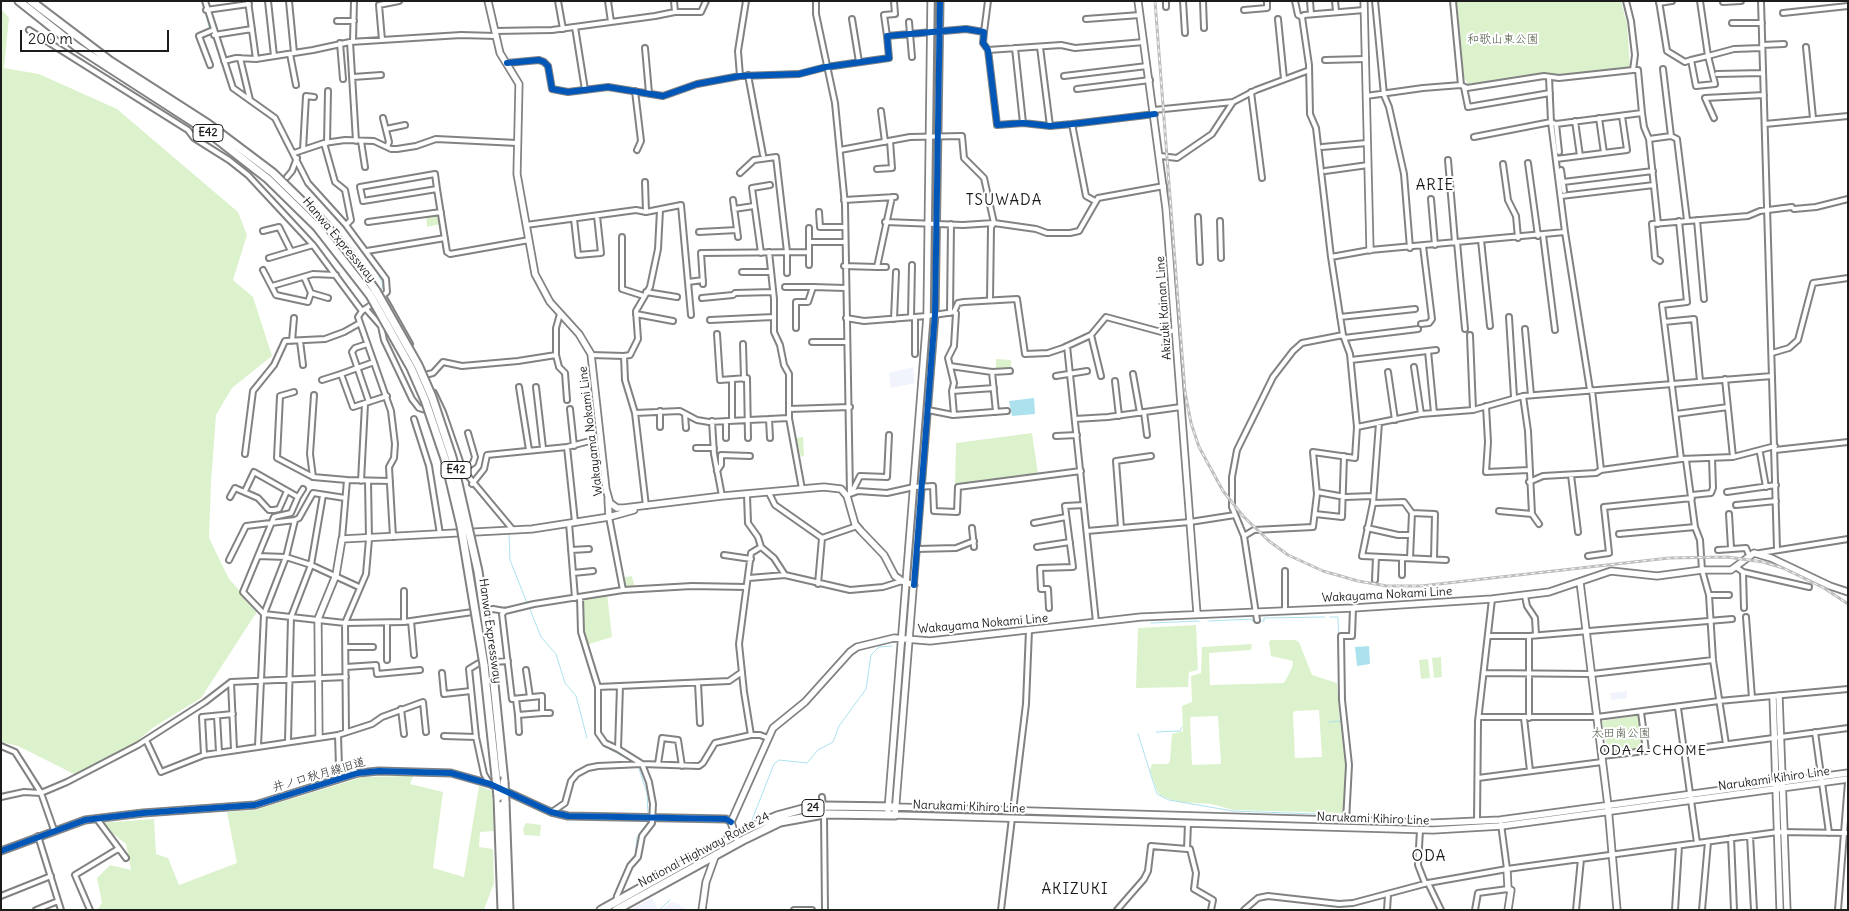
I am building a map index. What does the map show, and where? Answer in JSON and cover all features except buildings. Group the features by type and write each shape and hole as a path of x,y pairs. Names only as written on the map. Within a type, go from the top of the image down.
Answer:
{"highway":[{"name":"Hanwa Expressway","path":"19,1 77,47 204,130 268,179 317,227 373,293"},
{"name":"Hanwa Expressway","path":"31,1 110,60 215,129 273,173 323,222 354,260 418,365 450,448 474,552 504,782 509,910"},
{"name":"Hanwa Expressway","path":"488,665 498,797 502,910"},
{"name":"National Highway Route 24","path":"601,910 715,851 776,816 824,806 892,811"},
{"name":"National Highway Route 24","path":"737,839 780,822 801,817 892,811"},
{"name":"National Highway Route 24","path":"615,910 715,851"}],"main road":[{"name":"Wakayama Nokami Line","path":"488,1 500,53 519,84 517,174 537,281 560,314 579,334 591,355 608,498 617,508 722,496 835,487 849,495"},
{"name":"Wakayama Nokami Line","path":"931,1 927,316 905,582 903,639 930,641 1096,622 1197,614 1353,608 1492,599 1525,596 1580,582 1611,571 1657,576 1702,570 1727,570 1736,567"},
{"name":"Wakayama Nokami Line","path":"910,640 936,314 939,224 940,1"},
{"name":"Akizuki Kainan Line","path":"1138,1 1164,186 1197,614"},
{"path":"1364,1 1370,250"},
{"path":"849,495 857,526 884,556 895,576 905,582 914,584"},
{"path":"608,498 609,517"},
{"path":"319,736 318,619 336,575 342,539 513,530 609,517 646,506"},
{"path":"1736,567 1749,555 1760,553 1830,586 1848,592"},
{"path":"1580,582 1608,809 1617,910"},
{"path":"737,839 730,822 774,728 805,702 850,652 858,647 894,638 903,639 892,811"},
{"path":"892,811 910,640"},
{"path":"1776,697 1781,736 1779,786"},
{"path":"1776,697 1774,738 1787,910"},
{"name":"井ノ口秋月線旧道","path":"1,851 72,824 144,813 255,805 358,773 436,771 490,784 551,812 568,816 726,819 730,822"},
{"name":"Narukami Kihiro Line","path":"1821,780 1848,772"},
{"name":"Narukami Kihiro Line","path":"892,811 1346,824 1420,830 1501,823 1821,780 1848,780"},
{"name":"Narukami Kihiro Line","path":"1012,815 1188,823 1434,823 1477,825"},
{"path":"1780,910 1781,832"},
{"path":"702,910 706,882 715,851"},
{"path":"1507,869 1508,888 1510,890 1508,910"}],"street":[{"path":"205,1 206,10 233,88 274,115 308,182 367,251 386,280 387,292 384,296 364,310 358,317 387,396 395,444 394,458 389,467 393,537"},
{"path":"268,1 274,56"},
{"path":"289,1 296,85"},
{"path":"354,1 351,42 356,141"},
{"path":"382,40 379,6 381,3 399,1"},
{"path":"558,1 563,29"},
{"path":"608,1 611,22"},
{"path":"674,1 675,12"},
{"path":"224,61 274,56 340,43 563,29 675,12 702,12 706,1"},
{"path":"740,76 738,51 746,1"},
{"path":"816,1 816,14 835,103 844,200 844,266 850,407 849,495"},
{"path":"506,63 540,60 548,66 552,89 568,92 608,87 663,96 697,84 740,76 799,74 826,67 889,58 884,15 895,14 894,1"},
{"path":"988,1 983,43 988,50 997,124 1023,123 1050,126 1072,124 1233,102 1251,92 1308,71"},
{"path":"1166,1 1166,7"},
{"path":"1183,1 1185,33"},
{"path":"1203,1 1204,28"},
{"path":"1244,10 1267,8 1267,1"},
{"path":"1244,536 1254,530 1313,527 1317,492 1313,452 1355,458 1357,427 1351,360 1343,337 1331,257 1316,128 1310,114 1309,65 1302,17 1298,14 1296,1"},
{"path":"1310,1 1311,14"},
{"path":"1336,1 1336,11"},
{"path":"1375,1 1384,95 1389,107 1404,174 1410,248"},
{"path":"1453,1 1462,86 1468,107 1550,93"},
{"path":"1626,1 1631,21 1634,55 1633,70"},
{"path":"1672,1 1659,2 1667,51 1686,62 1734,49 1784,44"},
{"path":"1691,60 1696,86 1715,84 1708,56 1700,1"},
{"path":"1723,2 1741,1"},
{"path":"1761,1 1777,549"},
{"path":"206,10 248,3 256,58"},
{"path":"1783,13 1848,6"},
{"path":"1302,17 1304,15 1336,11 1364,10"},
{"path":"1086,19 1140,14"},
{"path":"852,19 859,62"},
{"path":"1278,19 1284,79"},
{"path":"337,21 354,21"},
{"path":"909,22 912,57"},
{"path":"1732,23 1762,23"},
{"path":"575,27 585,90"},
{"path":"210,65 199,36 252,28"},
{"path":"886,36 940,30 966,29 984,32"},
{"path":"29,30 188,130 194,138 229,160 268,195 313,244 364,310 381,326 384,340 412,399 422,410 443,412"},
{"path":"988,50 1060,45 1075,48 1144,42"},
{"path":"340,43 343,79"},
{"path":"1040,47 1050,126"},
{"path":"645,48 649,93"},
{"path":"1015,48 1023,123"},
{"path":"1806,48 1813,118"},
{"path":"240,58 250,100"},
{"path":"1326,60 1366,59"},
{"path":"1064,76 1148,66"},
{"path":"1663,69 1671,136"},
{"path":"1366,96 1544,76 1638,70 1644,126 1650,140 1658,224"},
{"path":"1717,74 1763,73"},
{"path":"353,77 381,75"},
{"path":"748,75 763,155"},
{"path":"1549,77 1565,232 1591,390 1601,470"},
{"path":"1077,89 1150,80"},
{"path":"328,91 325,143 335,182 345,190 351,220 346,225"},
{"path":"635,91 640,141 637,150"},
{"path":"1251,92 1262,178"},
{"path":"1714,118 1705,98 1764,95"},
{"path":"303,150 306,96 314,97"},
{"path":"1160,156 1177,158 1212,134 1233,102"},
{"path":"876,169 892,168 881,111"},
{"path":"1474,137 1553,123 1642,113"},
{"path":"1556,159 1627,150 1622,116"},
{"path":"1765,124 1848,116"},
{"path":"383,118 387,147"},
{"path":"1600,118 1604,153"},
{"path":"1575,122 1580,156"},
{"path":"1553,123 1559,152"},
{"path":"1072,124 1086,196 1095,201"},
{"path":"386,129 405,125"},
{"path":"840,150 929,136 962,136 964,158 984,178 994,223"},
{"path":"1650,140 1671,136 1677,139 1687,220"},
{"path":"294,153 325,143 356,141 379,142 387,147 397,149 416,146 436,139 517,143"},
{"path":"361,141 365,166"},
{"path":"1322,147 1368,143"},
{"path":"740,173 754,160 776,157 787,252 787,273"},
{"path":"287,177 292,171 296,160"},
{"path":"1448,160 1465,328"},
{"path":"1528,163 1538,236"},
{"path":"1503,164 1508,200 1516,216 1518,238"},
{"path":"1325,171 1368,165"},
{"path":"1561,170 1564,191"},
{"path":"1563,182 1652,171"},
{"path":"437,189 363,201 360,187 435,174 447,252 450,254 529,240"},
{"path":"645,182 646,212"},
{"path":"761,252 752,188 770,185"},
{"path":"1561,196 1654,185"},
{"path":"886,222 939,224 994,223 1036,229 1047,233 1070,233 1079,230 1084,225 1098,198 1164,186"},
{"path":"268,195 273,190"},
{"path":"844,200 893,197 877,267"},
{"path":"1431,199 1435,245"},
{"path":"1660,261 1655,258 1652,224 1748,216 1767,210 1816,207 1848,199"},
{"path":"733,200 738,237"},
{"path":"526,225 636,210 646,212 681,205 691,315"},
{"path":"734,209 754,206"},
{"path":"591,355 624,356 630,354 635,347 638,339 636,314 645,294 658,250 660,210"},
{"path":"368,222 441,212"},
{"path":"819,212 820,227 844,227"},
{"path":"574,219 578,254 600,253 596,216"},
{"path":"1198,217 1200,262"},
{"path":"1697,220 1704,299"},
{"path":"1220,221 1221,258"},
{"path":"1679,221 1686,302 1662,305 1681,460"},
{"path":"990,300 990,227 994,223"},
{"path":"951,224 952,312"},
{"path":"263,230 279,226 291,251"},
{"path":"809,228 809,265"},
{"path":"699,232 737,230"},
{"path":"1331,257 1370,250 1410,248 1565,232"},
{"path":"1543,235 1555,330"},
{"path":"622,237 622,289 645,294 677,297"},
{"path":"367,251 445,238"},
{"path":"1481,240 1490,326"},
{"path":"809,242 844,242"},
{"path":"269,258 313,244"},
{"path":"1421,324 1429,323 1432,319 1422,246"},
{"path":"769,252 774,332 789,374 790,418 802,489"},
{"path":"688,282 703,282 700,253 809,252"},
{"path":"912,264 915,354"},
{"path":"844,266 886,268"},
{"path":"262,270 276,294 308,302 312,293"},
{"path":"742,272 770,272"},
{"path":"894,319 896,272"},
{"path":"272,286 314,274 336,275"},
{"path":"304,277 312,293 328,298"},
{"path":"1772,353 1790,348 1798,340 1808,298 1814,283 1848,278"},
{"path":"785,287 845,288"},
{"path":"796,328 796,302 808,302 813,287"},
{"path":"702,298 733,295 735,293 773,292"},
{"path":"384,296 443,412 463,470 472,484 513,530"},
{"path":"952,312 958,303 1017,299 1025,354 1048,353 1067,346 1091,335 1106,317 1165,332 1175,330"},
{"path":"1340,317 1414,309"},
{"path":"846,318 864,321 956,313 954,346 948,358 954,383 952,391 954,415"},
{"path":"560,314 556,328 556,354 559,367 565,373 567,400"},
{"path":"636,314 673,320"},
{"path":"710,320 773,316"},
{"path":"1509,317 1514,398"},
{"path":"292,342 294,318"},
{"path":"1664,322 1694,319 1700,382"},
{"path":"245,454 253,390 274,365 285,342 325,339 344,332 360,323"},
{"path":"1257,620 1244,536 1232,507 1231,492 1237,450 1274,377 1302,343 1418,329"},
{"path":"1525,329 1531,395"},
{"path":"717,334 720,380 732,381 747,378 748,438"},
{"path":"1091,335 1101,376"},
{"path":"1470,335 1473,410"},
{"path":"300,341 303,365"},
{"path":"812,342 847,342"},
{"path":"361,481 367,403 352,352 355,348 367,344"},
{"path":"743,344 744,379"},
{"path":"1067,346 1070,359 1096,622"},
{"path":"1351,360 1436,350"},
{"path":"1428,351 1434,413"},
{"path":"424,375 432,373 444,362 462,366 518,361 556,354"},
{"path":"624,356 625,380 634,413 646,506"},
{"path":"1070,359 1076,358"},
{"path":"322,380 374,362"},
{"path":"950,366 992,372 1010,371"},
{"path":"1414,367 1421,414"},
{"path":"1056,376 1087,371"},
{"path":"992,372 996,412"},
{"path":"1388,372 1395,420"},
{"path":"341,374 353,407 387,396"},
{"path":"1134,374 1148,435"},
{"path":"1357,427 1421,414 1473,410 1531,395 1772,376"},
{"path":"1725,380 1733,457"},
{"path":"732,381 732,420"},
{"path":"1115,382 1119,416"},
{"path":"519,387 529,450"},
{"path":"536,387 543,448"},
{"path":"952,391 994,388"},
{"path":"294,392 280,396 277,458 313,477 361,481 390,481"},
{"path":"313,477 310,454 314,395"},
{"path":"1523,396 1528,430 1532,514 1539,524"},
{"path":"1486,406 1488,442 1486,472 1529,470"},
{"path":"790,409 850,407"},
{"path":"1075,419 1119,416 1181,407"},
{"path":"1676,414 1728,407"},
{"path":"570,409 574,446"},
{"path":"928,410 954,415 1007,411"},
{"path":"660,411 660,427"},
{"path":"634,413 680,411 697,420 712,421 790,418"},
{"path":"685,414 686,428"},
{"path":"414,419 429,466 440,534"},
{"path":"769,419 770,438"},
{"path":"712,421 717,471 722,496"},
{"path":"726,421 726,438"},
{"path":"1379,423 1373,503 1362,556 1446,560"},
{"path":"463,470 473,463 475,457 468,433"},
{"path":"1056,436 1077,434"},
{"path":"849,495 860,476 887,477 890,435"},
{"path":"472,484 484,469 487,455 567,447 590,441 601,444"},
{"path":"1529,482 1544,476 1596,473 1601,470 1681,460 1733,457 1775,448 1848,442"},
{"path":"567,447 575,598"},
{"path":"696,448 714,448"},
{"path":"1760,453 1766,487"},
{"path":"717,471 721,464 720,455 750,456"},
{"path":"1121,528 1116,462 1151,456"},
{"path":"1315,514 1342,517 1345,497 1344,456"},
{"path":"1588,556 1608,553 1604,507 1692,497 1711,493 1714,488 1712,458"},
{"path":"1686,460 1695,527 1700,540 1702,570 1709,595 1709,620 1726,744"},
{"path":"849,495 858,491 887,493 914,487 933,486 934,511 958,512 958,487 1081,471"},
{"path":"244,491 254,472 298,497"},
{"path":"1571,475 1578,532"},
{"path":"342,539 347,480"},
{"path":"346,732 345,623 366,574 369,539 368,481"},
{"path":"1726,492 1776,486"},
{"path":"230,497 235,488 258,498 269,510 279,509 287,491"},
{"path":"303,489 291,513 274,517 243,592 264,614 345,623 387,623 493,609 505,611 623,590 692,586 746,587"},
{"path":"1317,492 1345,497 1373,496"},
{"path":"229,560 246,526 295,520 299,518 313,493 345,498"},
{"path":"769,493 775,505 822,538"},
{"path":"288,741 291,617 311,565 323,495"},
{"path":"747,495 748,523 758,537 761,547 774,558 785,575"},
{"path":"1373,503 1404,502 1412,513 1410,558"},
{"path":"1736,505 1776,502"},
{"path":"1049,608 1048,589 1042,589 1040,568 1073,567 1065,506 1084,505"},
{"path":"1498,512 1532,514"},
{"path":"1412,513 1435,514 1434,559"},
{"path":"1729,514 1731,548"},
{"path":"1087,531 1190,522 1235,515"},
{"path":"609,517 623,590"},
{"path":"1034,523 1066,518"},
{"path":"258,746 264,614 286,557 295,520"},
{"path":"822,538 857,526"},
{"path":"1619,534 1695,527"},
{"path":"972,528 974,547"},
{"path":"1367,528 1398,535 1411,535"},
{"path":"818,584 822,538"},
{"path":"1760,553 1848,540"},
{"path":"917,549 956,548 974,541"},
{"path":"1037,547 1070,542"},
{"path":"751,735 739,644 752,553 761,547"},
{"path":"571,550 589,548"},
{"path":"1718,550 1746,548 1749,555"},
{"path":"724,555 751,559"},
{"path":"258,556 286,557 336,575 359,587"},
{"path":"1375,580 1376,557"},
{"path":"1402,558 1402,574"},
{"path":"1736,567 1743,572 1809,587"},
{"path":"573,573 593,571"},
{"path":"1285,571 1285,610"},
{"path":"1743,572 1744,608"},
{"path":"749,578 785,575 850,590 883,587 905,582"},
{"path":"404,591 404,622"},
{"path":"1709,595 1728,595"},
{"path":"1525,596 1527,606 1535,618 1536,635"},
{"path":"580,597 580,627 598,687 598,734 605,743 642,764 651,793 652,823 642,836 638,857 630,866 617,896 615,910"},
{"path":"1477,825 1480,717 1492,599"},
{"path":"1346,824 1349,766 1342,700 1341,636 1352,636 1353,608"},
{"path":"505,611 502,614 512,699 542,696 542,713"},
{"path":"1746,618 1752,698"},
{"path":"1488,636 1529,636 1709,620 1732,620"},
{"path":"410,621 414,655"},
{"path":"387,623 387,660"},
{"path":"1000,910 1026,704 1030,630"},
{"path":"1529,636 1526,718 1530,771"},
{"path":"346,647 373,647"},
{"path":"1484,673 1592,674 1714,660"},
{"path":"490,784 484,774 476,737 469,669 475,664 508,661"},
{"path":"346,667 376,665 377,674 420,670"},
{"path":"526,670 530,697"},
{"path":"598,687 729,681 742,672"},
{"path":"442,673 444,694 471,691"},
{"path":"1,797 24,792 41,793 146,740 205,702 231,682 346,677"},
{"path":"231,682 234,750"},
{"path":"698,683 700,723"},
{"path":"618,749 620,686"},
{"path":"1480,717 1597,717 1678,708 1719,701 1848,689"},
{"path":"516,699 519,732"},
{"path":"146,740 162,772 204,755 319,736 338,735 372,724 382,717 423,702 426,732"},
{"path":"1678,708 1697,843"},
{"path":"401,709 404,734"},
{"path":"1478,778 1646,751 1641,712"},
{"path":"518,715 550,713"},
{"path":"204,755 202,717 233,714"},
{"path":"217,716 219,752"},
{"path":"1684,750 1848,728"},
{"path":"1815,732 1829,833"},
{"path":"338,735 339,767 358,773"},
{"path":"551,812 566,803 571,781 581,771 598,766 642,764 699,766 703,763 715,743 751,735 760,735 768,738"},
{"path":"444,736 476,737"},
{"path":"658,764 662,738 678,740 682,766"},
{"path":"1,746 16,752 41,793 54,830"},
{"path":"1838,910 1846,833 1848,780"},
{"path":"822,797 824,806 825,910"},
{"path":"96,819 126,858"},
{"path":"1187,849 1188,823"},
{"path":"1501,823 1507,869"},
{"path":"1420,830 1418,865 1441,910"},
{"path":"1244,910 1258,898 1268,896 1339,904 1388,894 1426,883 1611,854 1781,832 1846,833"},
{"path":"38,836 61,910"},
{"path":"1750,836 1754,910"},
{"path":"1731,838 1734,910"},
{"path":"1702,910 1708,842"},
{"path":"1118,910 1144,879 1148,871 1151,846 1190,850 1196,873 1194,889 1213,900 1211,910"},
{"path":"1675,910 1679,846"},
{"path":"90,910 75,875 118,849"},
{"path":"1576,910 1581,859"},
{"path":"1,896 51,876"},
{"path":"1475,910 1478,893 1508,888"},
{"path":"1387,910 1388,894"},
{"path":"36,910 58,901"},
{"path":"1339,904 1344,910"},
{"path":"794,910 812,910"}],"shaded area":[{"path":"913,367 915,383 891,388 889,373"},
{"path":"1627,691 1627,698 1611,700 1610,693"},
{"path":"652,898 658,910 630,910"},
{"path":"675,902 687,910 661,910 670,903"}],"green space":[{"name":"和歌山東公園","path":"1457,1 1621,1 1627,24 1630,68 1561,75 1537,74 1468,84 1464,78"},
{"path":"1,9 9,18 4,68 39,74 117,109 238,212 247,235 233,280 253,297 272,356 232,388 216,415 211,483 209,538 229,579 258,610 201,698 154,727 109,764 76,775 18,746 1,742"},
{"path":"439,214 441,224 427,227 426,215"},
{"path":"996,359 1011,360 1011,370 996,370"},
{"path":"1032,433 1038,474 955,485 956,443"},
{"path":"803,437 804,456 801,457 796,438"},
{"path":"632,576 635,588 623,589 620,578"},
{"path":"607,593 612,637 586,645 582,630 581,598"},
{"path":"1196,625 1198,670 1189,672 1188,687 1136,688 1138,628"},
{"path":"1271,640 1295,640 1299,642 1312,675 1337,683 1346,764 1343,813 1234,810 1211,804 1178,802 1161,796 1157,791 1150,770 1152,764 1168,764 1170,761 1172,734 1183,731 1182,706 1192,702 1191,676 1201,673 1202,647 1252,644 1251,650 1209,653 1210,685 1284,683 1292,668 1293,661 1271,656 1269,642","holes":["1319,710 1322,757 1295,758 1293,713 1295,711","1218,716 1221,764 1192,765 1191,717"]},
{"path":"1441,657 1442,677 1434,678 1432,658"},
{"path":"1428,659 1430,678 1421,679 1419,660"},
{"name":"太田南公園","path":"1639,715 1644,748 1642,750 1613,751 1608,754 1602,721"},
{"path":"413,776 410,784 443,792 433,868 464,877 479,786 492,791 494,831 480,832 479,847 493,849 494,883 484,910 97,910 102,903 97,878 110,865 131,870 126,844 100,823 154,819 156,854 168,858 179,885 237,863 227,812 255,810 363,777"},
{"path":"526,823 541,825 540,836 524,835 523,828"}],"water":[{"path":"1034,398 1035,414 1012,416 1009,401"},
{"path":"1369,646 1370,664 1357,666 1355,647"}],"waterway":[{"path":"203,2 209,27"},
{"path":"212,34 231,88"},
{"path":"272,118 278,128"},
{"path":"298,167 306,184 349,232"},
{"path":"375,267 383,285 380,293"},
{"path":"364,308 369,302"},
{"path":"377,324 383,341"},
{"path":"385,347 411,403 420,412 426,414"},
{"path":"456,459 463,476 470,483"},
{"path":"473,486 505,525 505,528"},
{"path":"509,534 510,560 527,603"},
{"path":"529,607 541,637 556,654 565,683 576,696 587,738"},
{"path":"1209,621 1252,619 1252,621 1264,621 1264,618 1325,617"},
{"path":"1329,722 1341,721 1338,617 1330,617"},
{"path":"1151,623 1199,621"},
{"path":"752,820 774,764 779,760 807,763 818,750 833,742 839,726 866,689 871,655 879,647 892,646"},
{"path":"1138,734 1157,794 1169,800 1233,811 1344,815 1347,765 1341,721"},
{"path":"1156,732 1180,731 1182,727"},
{"path":"611,750 634,762"},
{"path":"639,769 647,793 648,814"},
{"path":"635,858 637,837 648,822"},
{"path":"659,910 670,900"}],"railway":[{"path":"1155,1 1185,392 1191,423 1199,447 1223,491 1243,516 1269,541 1288,555 1323,571 1358,581 1387,586 1421,586 1669,558 1727,557 1763,562 1783,568 1824,588 1848,604"}],"cycle path":[{"path":"914,585 935,314 940,1"},
{"path":"507,63 539,60 544,62 548,66 552,89 568,92 608,87 663,96 697,84 740,76 799,74 826,67 889,58 887,36 966,29 984,32 983,43 988,50 997,125 1023,123 1050,126 1155,114"},
{"path":"1,851 85,820 143,813 255,805 358,773 379,771 451,773 490,784 551,812 568,816 726,819 731,822"}],"district":[{"name":"ARIE","path":"1435,186"},
{"name":"TSUWADA","path":"1004,201"},
{"name":"ODA 4-CHOME","path":"1653,751"},
{"name":"ODA","path":"1429,857"},
{"name":"AKIZUKI","path":"1075,890"}]}
